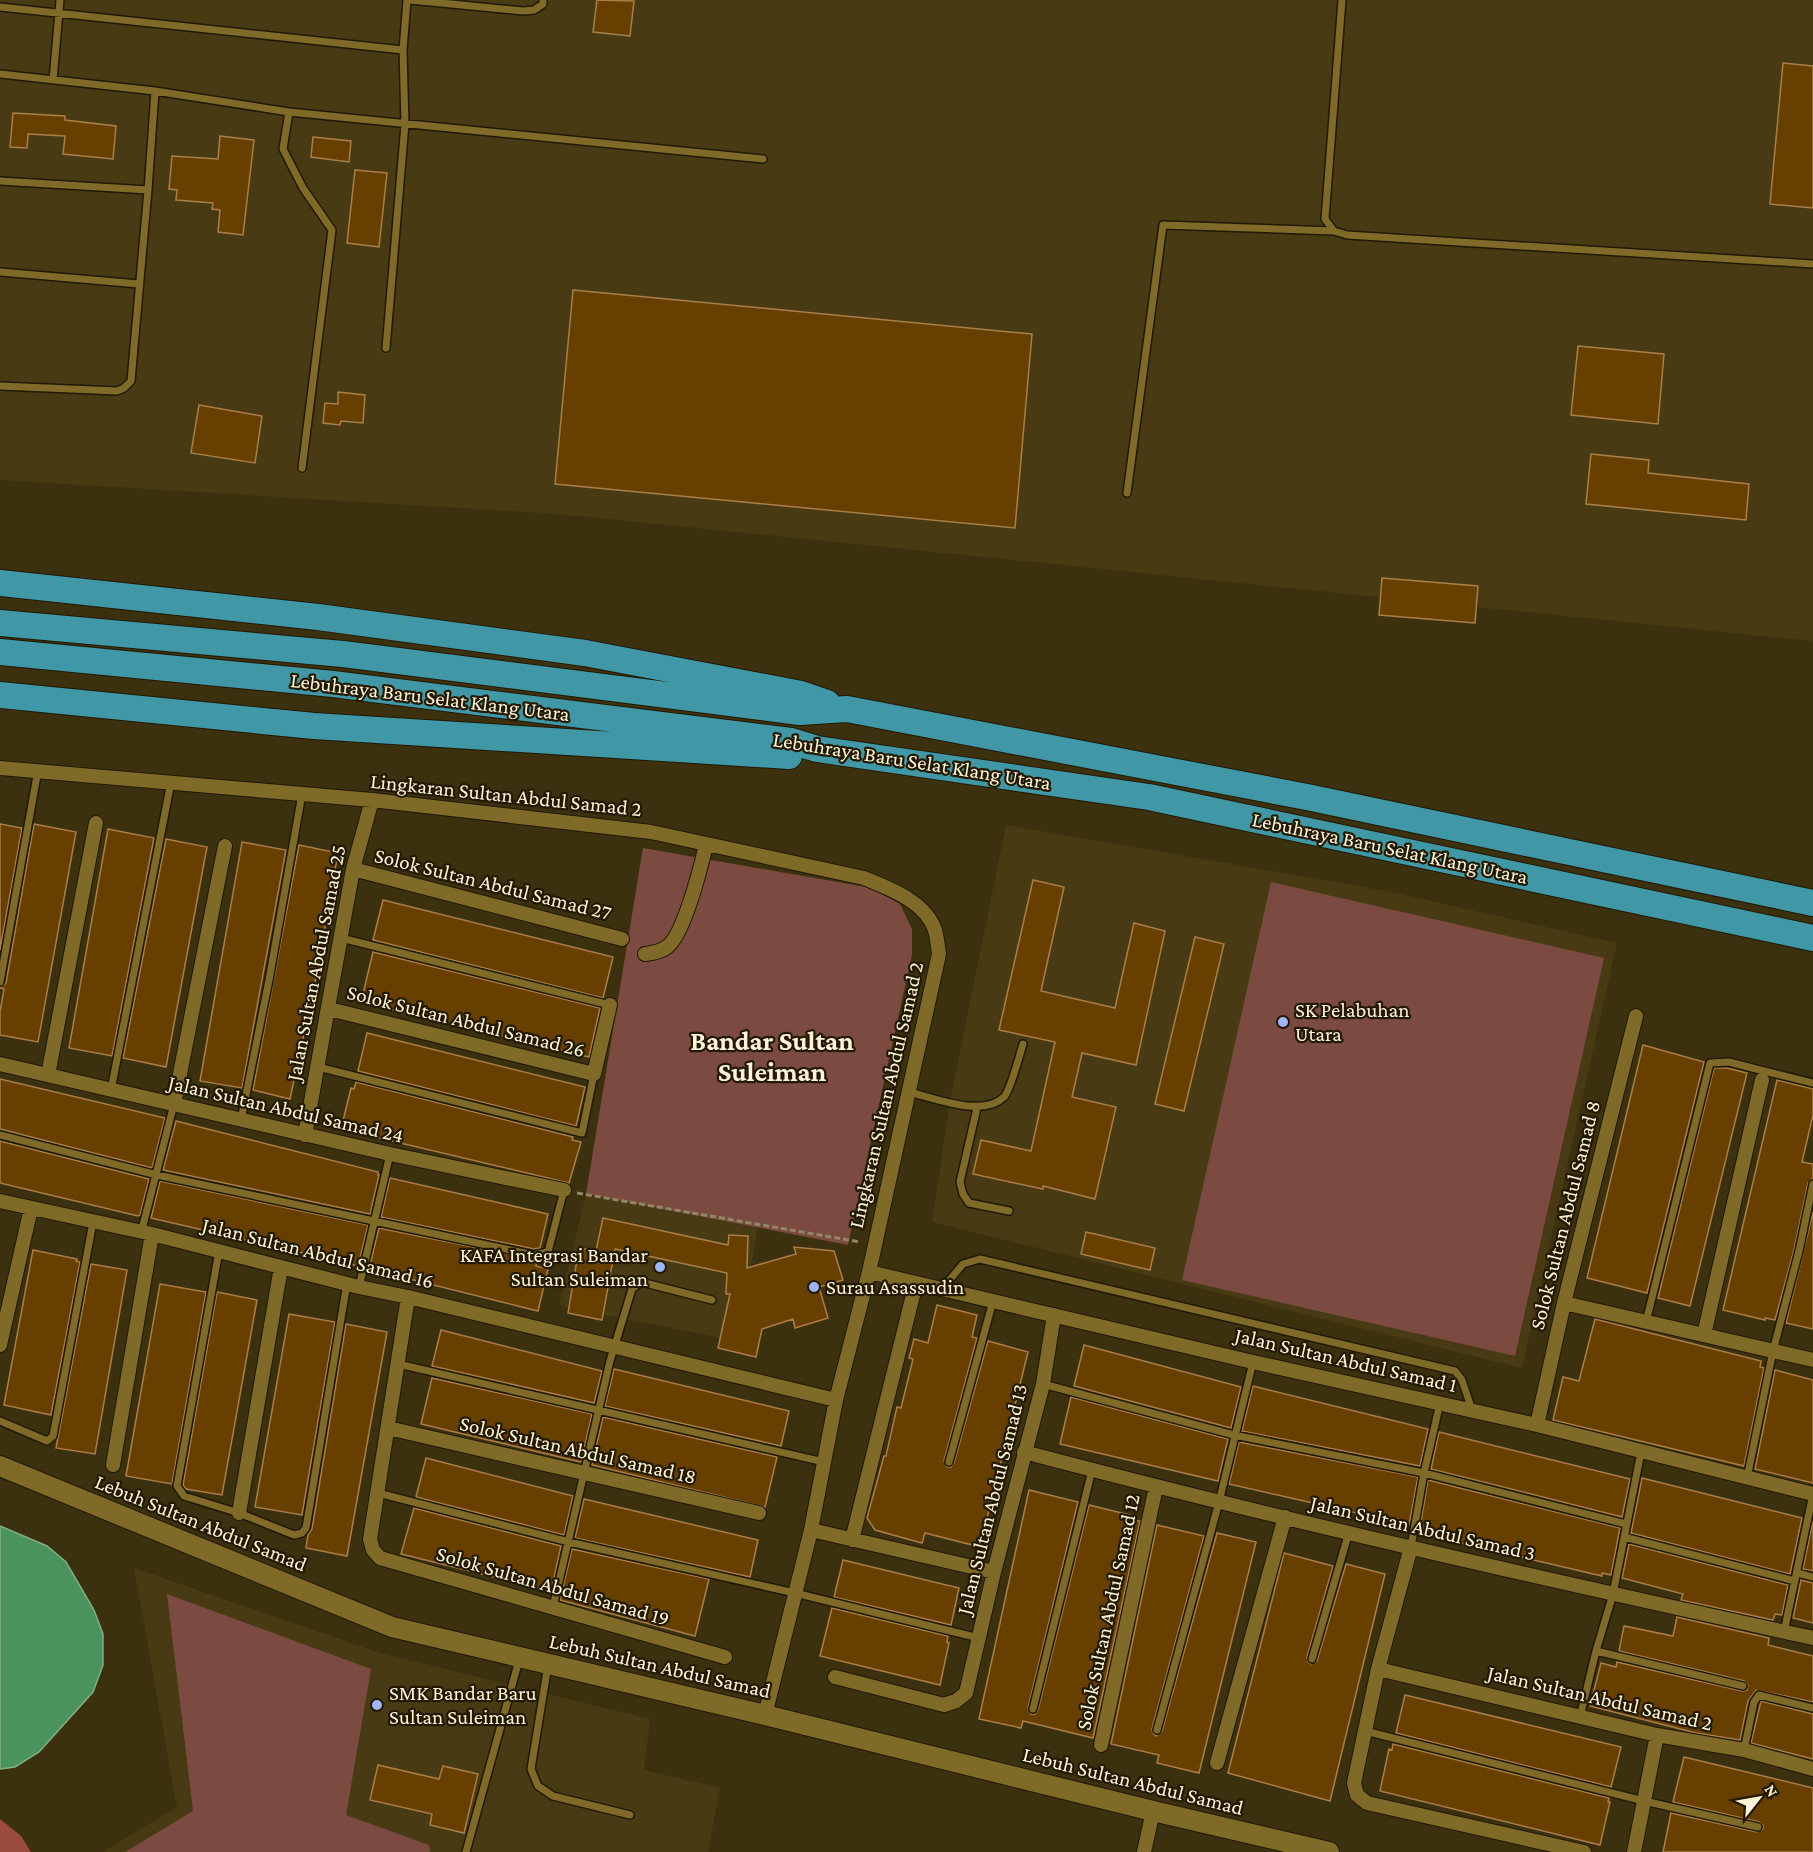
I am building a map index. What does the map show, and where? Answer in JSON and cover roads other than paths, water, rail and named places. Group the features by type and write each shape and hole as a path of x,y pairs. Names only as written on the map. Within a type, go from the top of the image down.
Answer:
{"highway":[{"path":"0,583 318,617 585,653 801,694 847,709"},
{"name":"Lebuhraya Baru Selat Klang Utara","path":"0,623 343,654 800,712 847,709 1307,797 1813,903"},
{"name":"Lebuhraya Baru Selat Klang Utara","path":"0,652 333,684 791,741 817,749 1149,796 1813,938"},
{"path":"0,695 314,726 788,756 817,749"}],"street":[{"name":"Lingkaran Sultan Abdul Samad 2","path":"0,768 372,800 651,832 864,878 895,891 920,907 934,928 939,954 869,1272 836,1400 811,1530 765,1715"},
{"name":"Jalan Sultan Abdul Samad 25","path":"305,1135 353,869 372,800"},
{"path":"48,1075 96,824"},
{"path":"645,954 668,947 676,937 698,880 706,844"},
{"path":"174,1104 225,846"},
{"name":"Solok Sultan Abdul Samad 27","path":"353,869 622,939"},
{"path":"594,1074 609,1005"},
{"name":"Solok Sultan Abdul Samad 26","path":"329,1009 594,1074"},
{"name":"Solok Sultan Abdul Samad 8","path":"1536,1425 1636,1016"},
{"name":"Jalan Sultan Abdul Samad 24","path":"0,1064 390,1154 564,1190"},
{"path":"1704,1335 1763,1076"},
{"name":"Jalan Sultan Abdul Samad 16","path":"0,1201 219,1251 836,1400"},
{"path":"0,1345 30,1208"},
{"path":"113,1465 147,1234"},
{"path":"239,1513 281,1267"},
{"name":"Jalan Sultan Abdul Samad 1","path":"869,1272 1253,1362 1536,1425 1813,1494"},
{"path":"852,1539 916,1283"},
{"path":"378,1492 408,1297"},
{"path":"1564,1303 1813,1360"},
{"name":"Jalan Sultan Abdul Samad 13","path":"835,1677 944,1705 956,1701 966,1693 994,1572 1043,1384 1054,1314"},
{"name":"Solok Sultan Abdul Samad 18","path":"388,1428 759,1512"},
{"name":"Jalan Sultan Abdul Samad 3","path":"1024,1452 1219,1502 1813,1638"},
{"name":"Lebuh Sultan Abdul Samad","path":"0,1466 392,1627 1329,1852"},
{"name":"Solok Sultan Abdul Samad 12","path":"1101,1745 1156,1487"},
{"name":"Solok Sultan Abdul Samad 19","path":"378,1492 370,1539 373,1550 380,1558 725,1657"},
{"path":"1217,1763 1285,1517"},
{"path":"811,1530 994,1572"},
{"path":"1411,1547 1378,1669 1354,1783 1357,1795 1366,1803 1584,1852"},
{"name":"Jalan Sultan Abdul Samad 2","path":"1378,1669 1657,1735 1744,1750 1813,1768"},
{"path":"1634,1852 1657,1735"},
{"path":"1144,1852 1153,1811"}],"lane":[{"path":"53,80 60,0"},
{"path":"386,348 405,124 403,50 408,0 534,10 543,4 543,0"},
{"path":"1334,231 1325,219 1342,0"},
{"path":"0,7 403,50"},
{"path":"0,74 155,91 289,112 763,159"},
{"path":"0,386 117,391 131,381 155,91"},
{"path":"289,112 283,149 303,188 332,230 302,468"},
{"path":"0,180 148,190"},
{"path":"1127,493 1164,225 1334,231 1359,236 1813,264"},
{"path":"0,272 140,284"},
{"path":"0,981 38,770"},
{"path":"111,1090 171,782"},
{"path":"241,1120 302,794"},
{"path":"340,938 609,1005"},
{"path":"909,1092 977,1108 995,1103 1006,1096 1023,1044"},
{"path":"1646,1322 1710,1063 1729,1062 1763,1076 1813,1083"},
{"path":"318,1067 582,1133 594,1074"},
{"path":"147,1234 157,1175 174,1104"},
{"path":"977,1108 960,1182 963,1194 969,1203 1009,1211"},
{"path":"0,1135 157,1175 534,1255 548,1252 564,1190"},
{"path":"219,1251 177,1486 184,1496 239,1513 294,1535 302,1533 306,1528 353,1285 375,1222 390,1154"},
{"path":"1747,1478 1773,1351 1799,1251 1813,1184"},
{"path":"0,1421 47,1441 53,1436 93,1222"},
{"path":"942,1289 963,1264 980,1259 1455,1371 1462,1380 1472,1410"},
{"path":"553,1607 614,1347 632,1289 640,1282 712,1300"},
{"path":"949,1461 993,1300"},
{"path":"1156,1730 1219,1502 1253,1362"},
{"path":"398,1364 824,1462"},
{"path":"1043,1384 1234,1435 1424,1473 1626,1524"},
{"path":"1411,1547 1424,1473 1440,1403"},
{"path":"1580,1717 1613,1594 1641,1452"},
{"path":"1033,1709 1092,1470"},
{"path":"378,1492 569,1542 795,1593 979,1638"},
{"path":"1784,1632 1813,1494"},
{"path":"1312,1659 1349,1532"},
{"path":"1624,1537 1795,1581"},
{"path":"1797,1573 1813,1577"},
{"path":"1596,1651 1743,1686"},
{"path":"466,1852 519,1658"},
{"path":"548,1665 531,1769 538,1786 554,1796 630,1815"},
{"path":"1744,1750 1754,1702 1759,1695 1813,1708"},
{"path":"1365,1731 1758,1827"}],"place":[{"name":"SK Pelabuhan Utara","path":"1283,1022"},
{"name":"KAFA Integrasi Bandar Sultan Suleiman","path":"660,1267"},
{"name":"Surau Asassudin","path":"814,1287"},
{"name":"SMK Bandar Baru Sultan Suleiman","path":"377,1705"}],"district":[{"name":"Bandar Sultan Suleiman","path":"772,1056"}]}
